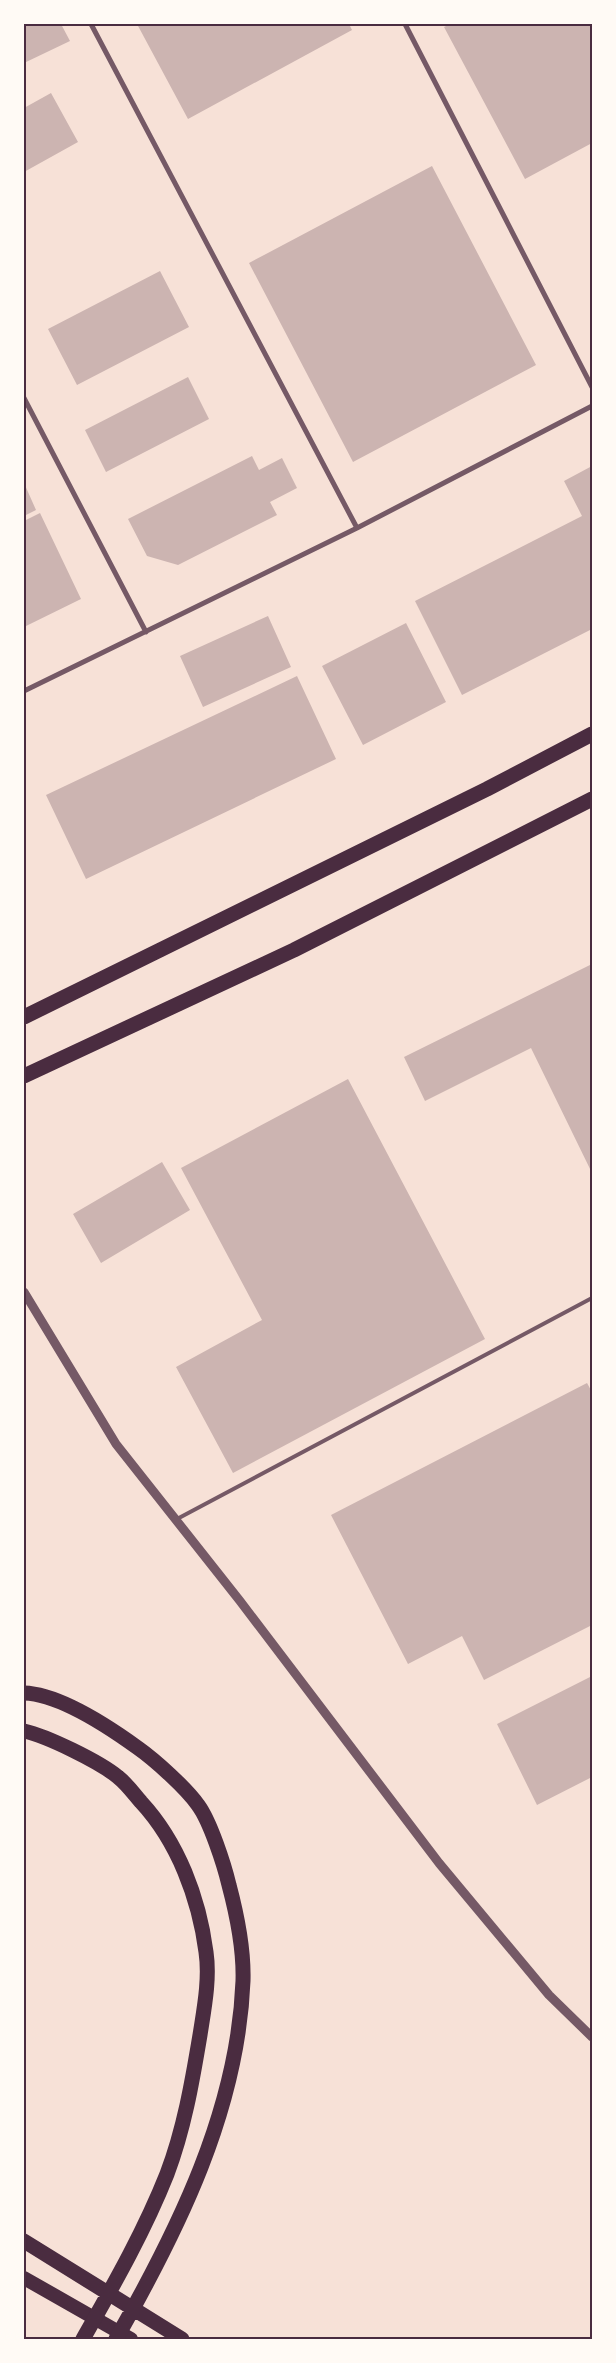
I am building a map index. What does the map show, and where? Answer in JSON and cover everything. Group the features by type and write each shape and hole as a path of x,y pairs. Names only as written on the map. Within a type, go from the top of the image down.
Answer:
{"highway":[{"path":"24,1017 487,788 592,734"},
{"path":"24,1076 294,950 592,799"},
{"path":"24,1693 36,1693 97,1718 150,1756 198,1805 223,1861 237,1915 243,1980 234,2054 218,2115 193,2189 155,2271 116,2339"},
{"path":"24,1731 37,1734 74,1751 118,1777 152,1814 176,1849 196,1906 206,1953 205,2001 187,2111 167,2174 130,2255 82,2339"},
{"path":"24,2240 182,2339"},
{"path":"24,2278 131,2339"}],"street":[{"path":"91,24 357,528"},
{"path":"405,24 592,387"},
{"path":"24,398 146,632"},
{"path":"24,691 357,528 592,406"},
{"path":"24,1292 116,1444 439,1863 549,1995 592,2037"}],"lane":[{"path":"176,1520 592,1298"}],"building":[{"path":"24,24 61,24 70,41 24,63"},
{"path":"137,24 349,24 352,30 188,119"},
{"path":"450,24 592,24 592,143 525,179 444,27"},
{"path":"51,93 78,142 24,172 24,108"},
{"path":"432,166 536,365 353,462 249,263"},
{"path":"160,271 189,327 77,385 48,329"},
{"path":"188,377 209,419 106,472 85,430"},
{"path":"252,456 259,470 282,458 297,488 270,502 277,515 178,565 147,556 128,519"},
{"path":"592,466 592,629 462,695 415,601 582,516 564,481"},
{"path":"24,483 36,510 24,516"},
{"path":"40,513 81,599 24,627 24,521"},
{"path":"268,616 291,667 203,707 180,656"},
{"path":"406,623 446,702 363,745 322,666"},
{"path":"297,676 336,759 86,879 46,795"},
{"path":"592,964 592,1173 531,1048 425,1101 404,1057"},
{"path":"348,1079 485,1339 233,1473 176,1367 262,1320 181,1168"},
{"path":"162,1162 190,1210 101,1263 73,1214"},
{"path":"587,1383 592,1392 592,1625 484,1680 462,1636 408,1664 331,1515"},
{"path":"592,1676 592,1777 537,1805 497,1724"}]}
